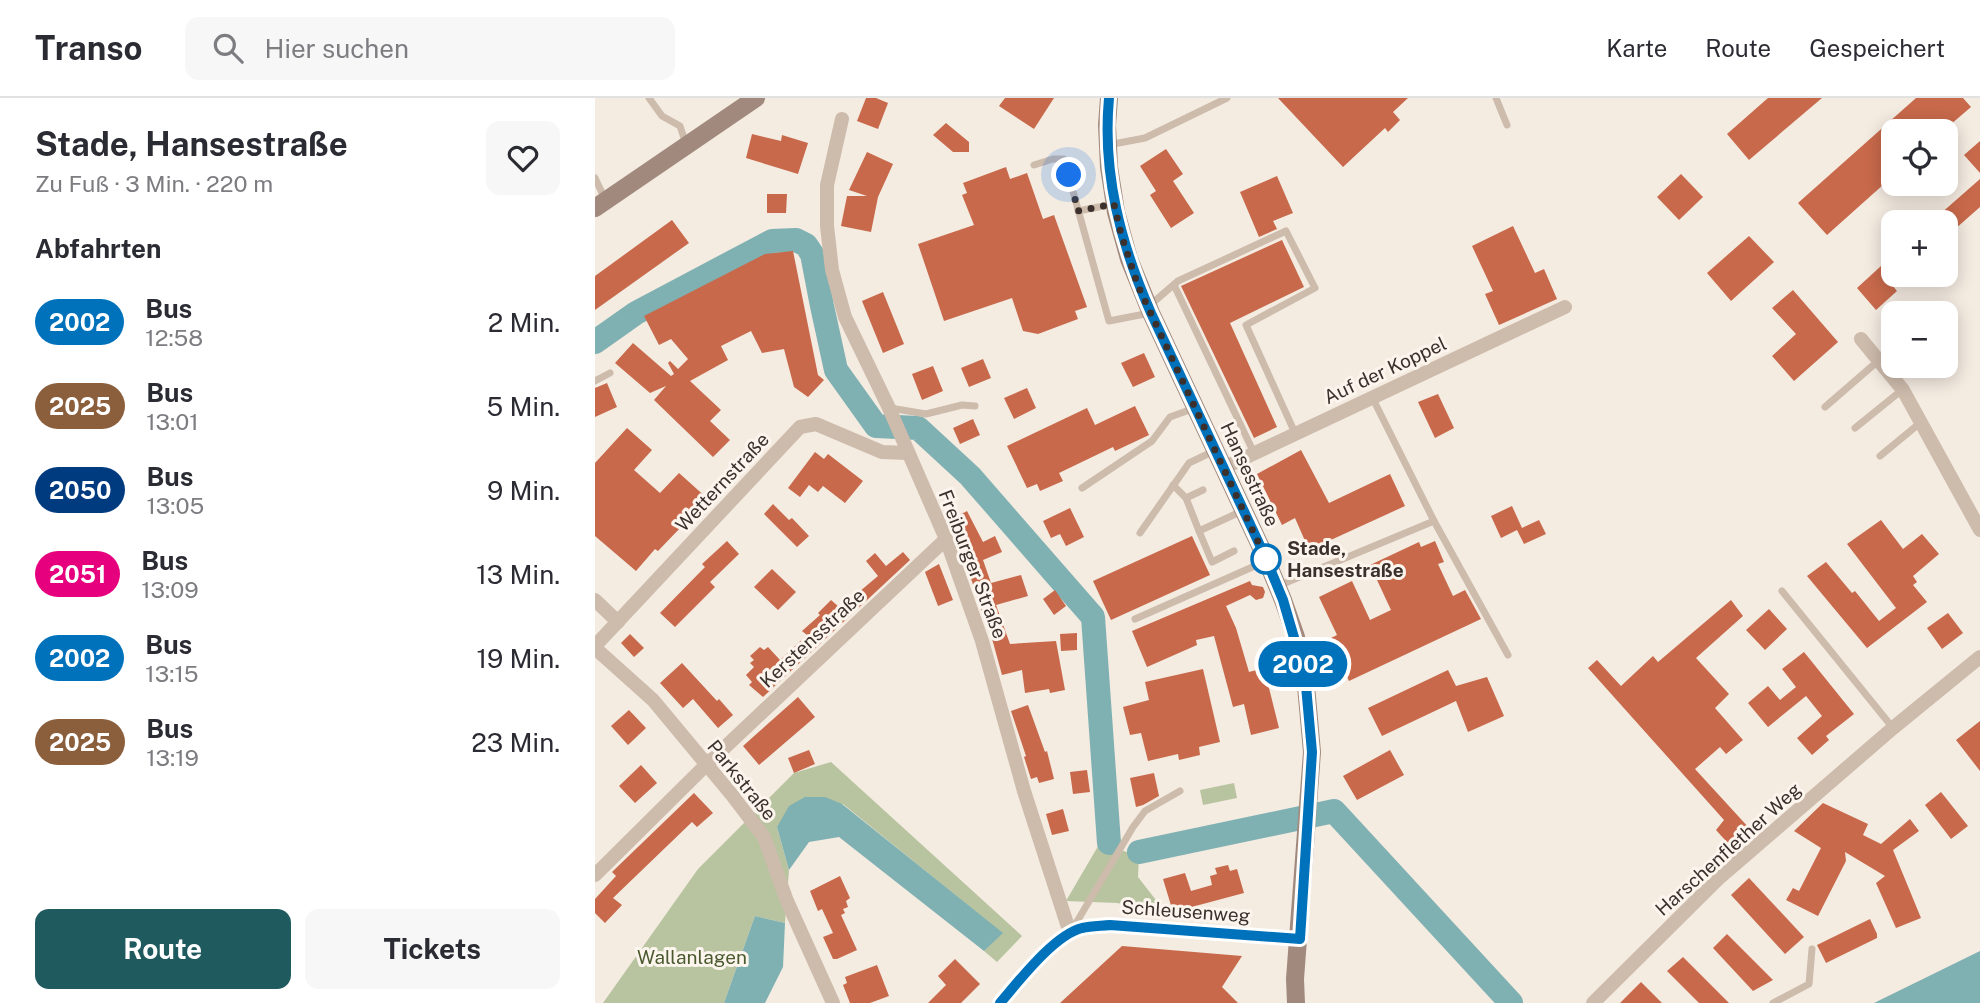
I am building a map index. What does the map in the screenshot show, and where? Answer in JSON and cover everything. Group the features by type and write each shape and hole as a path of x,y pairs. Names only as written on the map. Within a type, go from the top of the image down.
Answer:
{"main road":[{"path":"600,204 756,98"},
{"name":"Hansestraße","path":"1109,98 1108,145 1114,204 1138,286 1267,561 1296,637 1305,675 1312,752 1295,979 1296,1003"}],"street":[{"name":"Freiburger Straße","path":"842,119 827,185 827,226 832,270 845,317 889,408 946,539 982,640 1024,791 1070,933"},
{"name":"Auf der Koppel","path":"1219,459 1254,453 1565,307"},
{"path":"1861,339 1903,390 1979,523"},
{"name":"Wetternstraße","path":"595,647 800,427 816,424 882,452 908,453"},
{"name":"Kerstensstraße","path":"595,875 706,765 946,539"},
{"path":"595,600 618,622"},
{"name":"Parkstraße","path":"595,647 653,701 764,837 787,901 834,1003"},
{"name":"Harschenflether Weg","path":"1593,1003 1718,878 1980,657"},
{"name":"Schleusenweg","path":"1070,933 1082,928 1110,925 1300,939"},
{"path":"1000,1003 1049,949 1070,933"}],"lane":[{"path":"649,98 662,116 680,126 686,144"},
{"path":"1108,145 1145,138 1227,98"},
{"path":"1496,98 1507,125"},
{"path":"1034,165 1053,159 1064,159 1109,321 1149,310 1178,281 1286,231 1315,288 1246,324 1295,433"},
{"path":"595,178 600,204"},
{"path":"1078,211 1114,204"},
{"path":"1174,285 1254,453"},
{"path":"1825,407 1879,360"},
{"path":"595,380 610,373"},
{"path":"1855,428 1903,390"},
{"path":"1372,397 1434,521 1509,655"},
{"path":"889,408 926,414 962,405 975,405"},
{"path":"1082,488 1152,441 1170,417 1195,408"},
{"path":"1880,456 1921,423"},
{"path":"1140,533 1189,463 1219,459"},
{"path":"1174,485 1186,498 1212,562 1234,551"},
{"path":"1186,498 1203,490"},
{"path":"1199,531 1244,510"},
{"path":"1277,586 1434,521"},
{"path":"1135,619 1267,561"},
{"path":"1782,591 1893,728"},
{"path":"1070,933 1145,811 1180,792"},
{"path":"1773,1003 1809,984 1812,949"}],"green space":[{"name":"Wallanlagen","path":"831,762 1022,936 997,962 984,951 1002,933 843,804 777,827 789,870 785,923 755,916 724,1003 603,1003 698,869 794,773"},
{"path":"1234,783 1237,798 1203,805 1200,790"},
{"path":"1104,836 1105,845 1139,856 1138,877 1166,913 1117,903 1066,901"}],"water":[{"path":"805,797 825,797 842,804 1003,933 984,951 839,837 809,842 789,870 777,827 789,806"},
{"path":"755,916 785,923 783,967 765,1003 724,1003"},
{"path":"1980,951 1980,1003 1874,1003"}],"building":[{"path":"866,98 876,98 888,103 878,129 857,121"},
{"path":"1005,98 1054,98 1034,129 999,106"},
{"path":"1278,98 1408,98 1393,112 1400,120 1388,132 1385,128 1343,167"},
{"path":"1768,98 1822,98 1749,160 1727,134"},
{"path":"1916,98 1963,98 1971,107 1957,119 1892,119"},
{"path":"946,123 969,142 969,152 953,152 933,135"},
{"path":"1881,129 1881,187 1827,235 1798,203"},
{"path":"752,134 781,141 782,135 808,143 798,174 746,158"},
{"path":"1980,141 1980,173 1964,155"},
{"path":"1166,149 1183,174 1173,181 1194,213 1171,228 1150,195 1156,191 1140,166"},
{"path":"867,152 893,164 878,197 871,232 841,226 847,196 867,196 849,190"},
{"path":"1006,167 1010,179 1027,173 1043,219 1054,215 1087,307 1075,311 1078,319 1038,334 1023,331 1012,298 944,321 918,244 974,225 962,195 967,193 963,183"},
{"path":"1681,174 1703,197 1679,220 1657,197"},
{"path":"1277,176 1293,213 1273,221 1277,229 1259,237 1240,192"},
{"path":"1980,179 1980,207 1958,226 1958,210 1945,210"},
{"path":"767,194 787,194 786,213 767,213"},
{"path":"672,220 689,243 595,310 595,276"},
{"path":"1513,226 1535,273 1544,269 1557,299 1499,325 1485,294 1493,291 1472,246"},
{"path":"1749,236 1774,262 1731,301 1707,273"},
{"path":"1282,240 1304,287 1230,323 1277,427 1254,438 1181,286"},
{"path":"793,251 818,375 824,380 808,397 794,387 784,349 762,353 751,331 721,346 728,360 690,381 721,410 710,421 730,440 713,457 654,400 666,386 650,393 615,363 633,343 671,376 674,374 668,363 670,361 678,369 688,359 671,339 659,345 644,316 765,254"},
{"path":"1881,266 1881,287 1894,287 1897,291 1886,301 1881,301 1881,305 1876,310 1857,288"},
{"path":"1793,290 1838,342 1794,381 1772,356 1796,334 1772,308"},
{"path":"883,292 904,344 883,353 862,301"},
{"path":"1144,353 1155,377 1133,387 1121,363"},
{"path":"983,359 991,378 969,387 961,368"},
{"path":"933,366 943,391 922,400 912,374"},
{"path":"607,383 617,407 595,417 595,388"},
{"path":"1027,388 1036,408 1014,419 1004,398"},
{"path":"1438,394 1454,428 1435,438 1418,402"},
{"path":"1135,406 1149,435 1115,451 1113,447 1059,473 1063,481 1040,491 1037,484 1027,488 1007,446 1087,408 1095,425"},
{"path":"973,419 980,435 960,444 953,428"},
{"path":"627,428 652,450 634,470 660,493 679,473 708,499 658,551 655,549 636,571 595,536 595,463"},
{"path":"1301,450 1329,503 1390,474 1405,506 1309,550 1295,518 1282,525 1257,474"},
{"path":"815,452 824,459 828,454 863,481 845,503 823,486 818,492 809,485 800,497 788,488"},
{"path":"773,504 789,520 792,518 809,536 797,547 764,514"},
{"path":"1512,506 1522,528 1539,520 1546,534 1524,544 1517,530 1501,538 1491,516"},
{"path":"1070,508 1084,537 1066,546 1060,534 1051,538 1043,521"},
{"path":"967,511 983,542 995,536 1002,552 983,560 991,583 1021,575 1028,596 996,605 1010,644 1056,641 1065,690 1050,693 1049,689 1025,693 1022,670 1002,675 988,624 957,536 949,521"},
{"path":"1881,520 1903,549 1922,534 1939,554 1913,576 1917,582 1913,585 1927,602 1867,648 1807,576 1826,562 1852,593 1855,591 1879,621 1896,608 1847,544"},
{"path":"1192,536 1210,575 1111,620 1093,581"},
{"path":"727,541 739,554 710,582 715,587 675,627 660,613 705,567 702,564"},
{"path":"1435,541 1444,562 1438,564 1453,596 1465,590 1481,619 1349,681 1329,639 1337,635 1319,597 1352,581 1370,620 1391,610 1370,565 1419,542 1421,547"},
{"path":"903,552 910,560 763,697 749,685 752,682 746,675 754,667 750,663 754,660 750,656 760,647 764,650 768,647 780,660 807,635 802,631 820,615 818,613 831,600 839,607 878,576 866,561 875,553 886,566"},
{"path":"939,564 953,600 938,606 925,572"},
{"path":"772,569 796,592 778,610 754,587"},
{"path":"1250,581 1252,585 1263,587 1263,598 1256,600 1250,595 1226,606 1236,628 1249,672 1264,668 1279,728 1251,735 1244,704 1233,707 1214,636 1196,640 1197,645 1147,667 1132,631"},
{"path":"1055,590 1066,606 1054,615 1043,599"},
{"path":"1731,600 1743,616 1696,658 1729,694 1715,708 1743,740 1726,754 1720,747 1695,769 1750,829 1734,850 1716,830 1724,820 1588,668 1597,660 1621,686 1653,656 1658,662"},
{"path":"1769,609 1787,629 1765,650 1746,630"},
{"path":"1948,613 1963,633 1942,649 1927,628"},
{"path":"1077,633 1077,650 1061,651 1060,634"},
{"path":"630,634 644,648 634,657 621,643"},
{"path":"1804,652 1854,714 1826,736 1829,740 1812,755 1797,738 1822,716 1806,696 1768,727 1748,703 1768,686 1780,700 1796,687 1782,669"},
{"path":"682,663 733,715 718,728 693,699 683,708 660,683"},
{"path":"1203,669 1220,742 1199,747 1200,755 1179,760 1178,754 1148,761 1141,733 1130,735 1123,707 1149,700 1145,682"},
{"path":"1448,670 1456,686 1487,677 1504,716 1468,732 1456,701 1382,736 1368,708"},
{"path":"798,697 815,717 759,765 743,746"},
{"path":"1028,705 1045,752 1047,751 1054,779 1039,783 1037,777 1031,779 1011,711"},
{"path":"629,710 646,728 628,745 611,726"},
{"path":"1980,721 1980,771 1956,740"},
{"path":"809,750 815,764 794,773 788,758"},
{"path":"1390,750 1404,775 1357,800 1343,776"},
{"path":"641,765 657,783 635,803 619,786"},
{"path":"1087,770 1090,792 1073,794 1070,772"},
{"path":"1154,773 1159,796 1136,807 1130,778"},
{"path":"1941,792 1968,826 1951,839 1925,805"},
{"path":"694,793 713,813 697,827 692,822 613,898 622,905 605,923 595,913 595,899 616,876 612,872"},
{"path":"1823,803 1868,824 1863,835 1881,844 1910,819 1919,831 1893,850 1921,918 1896,928 1876,883 1885,876 1845,852 1846,861 1818,916 1786,900 1793,888 1799,891 1821,848 1794,831"},
{"path":"1063,809 1069,831 1052,835 1046,814"},
{"path":"1228,865 1230,871 1237,869 1244,893 1173,912 1163,879 1185,873 1191,891 1212,885 1210,876 1217,874 1215,868"},
{"path":"840,876 850,898 846,901 848,907 843,909 845,913 841,915 857,950 833,959 823,937 833,933 822,909 818,911 810,891"},
{"path":"1749,878 1804,937 1785,954 1731,895"},
{"path":"1870,919 1877,938 1826,963 1817,945"},
{"path":"1727,934 1773,980 1753,991 1713,948"},
{"path":"1122,946 1242,956 1222,987 1238,1003 1060,1003"},
{"path":"1683,957 1729,1003 1699,1003 1667,971"},
{"path":"955,959 980,984 961,1003 928,1003 946,985 938,976"},
{"path":"877,965 889,996 870,1003 850,1003 843,985 847,983 845,977"},
{"path":"1641,982 1662,1003 1620,1003"}],"waterway":[{"path":"595,342 636,313 772,241 796,240 806,245 812,254 836,370 876,426 918,428 970,476 1093,617 1109,843"},
{"path":"1139,852 1334,811 1511,1003"}],"bus line":[{"name":"2002","path":"1000,1003 1049,949 1070,933 1082,928 1110,925 1300,939 1312,752 1305,675 1296,637 1264,554 1138,286 1121,234 1109,167 1109,98"}],"place":[{"name":"Stade, Hansestraße","path":"1266,559"}],"route":[{"path":"1069,175 1078,211 1114,204 1138,286 1267,561 1266,559"}]}
